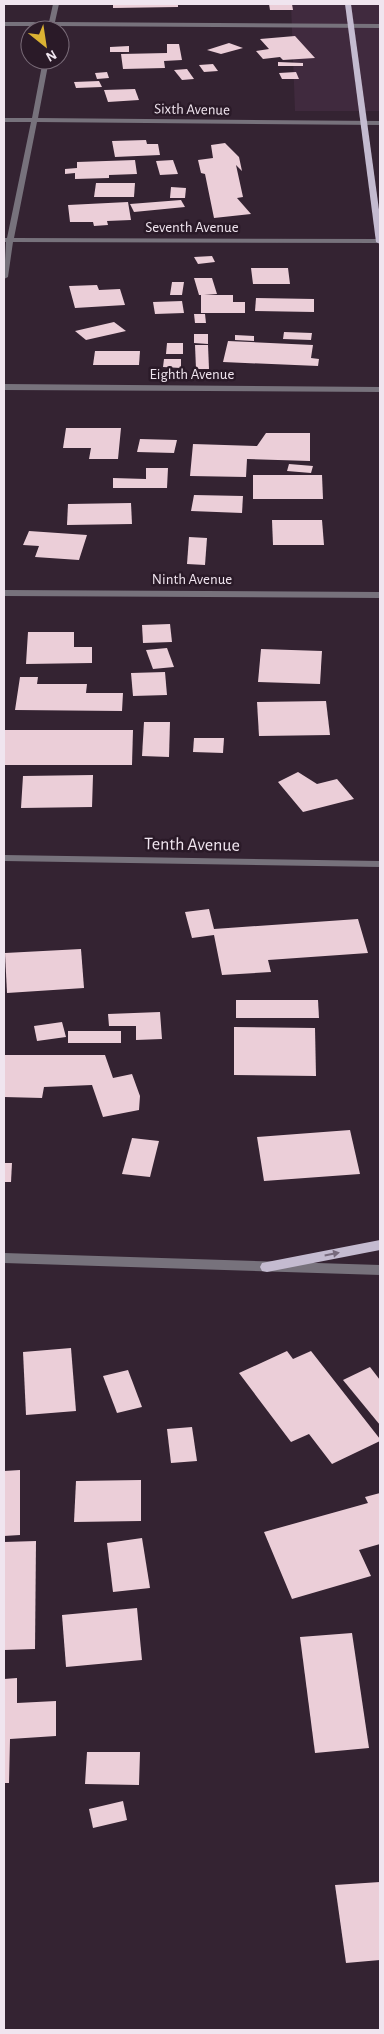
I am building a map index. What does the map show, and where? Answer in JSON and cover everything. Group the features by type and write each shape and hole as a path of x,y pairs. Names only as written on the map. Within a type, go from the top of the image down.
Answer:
{"main road":[{"path":"348,4 380,241"},
{"path":"267,1267 380,1245"}],"street":[{"path":"53,20 56,4"},
{"path":"4,24 20,25"},
{"path":"70,27 380,26"},
{"path":"4,277 6,240 36,120 44,70"},
{"name":"Sixth Avenue","path":"4,120 380,123"},
{"name":"Seventh Avenue","path":"6,240 380,241"},
{"name":"Eighth Avenue","path":"4,387 380,390"},
{"name":"Ninth Avenue","path":"4,593 380,595"},
{"name":"Tenth Avenue","path":"4,858 380,864"},
{"path":"4,1258 380,1270"}],"shaded area":[{"path":"291,4 380,4 380,111 295,111"}],"building":[{"path":"113,4 178,4 178,7 113,8"},
{"path":"269,4 292,4 293,10 270,10"},
{"path":"295,36 315,58 283,60 280,57 263,59 256,51 269,49 260,39"},
{"path":"229,43 243,48 221,54 207,50"},
{"path":"167,44 179,44 182,60 164,61 165,68 123,69 121,54 167,53"},
{"path":"129,46 129,52 110,52 110,47"},
{"path":"278,62 303,63 303,66 278,66"},
{"path":"213,64 218,71 204,72 199,65"},
{"path":"187,69 194,79 182,80 174,70"},
{"path":"107,72 109,78 97,79 95,73"},
{"path":"296,72 299,79 282,79 279,73"},
{"path":"99,81 102,87 76,88 74,82"},
{"path":"135,89 139,100 108,102 104,90"},
{"path":"146,140 147,144 158,144 160,155 115,157 112,141"},
{"path":"225,143 239,157 242,171 236,165 243,197 237,198 251,214 214,218 205,174 201,173 198,160 213,158 211,145"},
{"path":"135,160 137,174 109,175 109,178 75,179 75,173 65,174 65,169 77,168 77,162"},
{"path":"173,160 178,174 160,175 156,161"},
{"path":"96,183 135,183 134,197 94,197"},
{"path":"171,187 186,188 185,198 170,198"},
{"path":"181,200 185,207 134,212 130,204"},
{"path":"128,202 131,220 107,221 108,225 94,226 93,222 70,222 68,205"},
{"path":"212,256 215,262 198,264 194,257"},
{"path":"251,268 288,268 290,284 253,284"},
{"path":"194,278 212,278 217,294 204,295 233,295 233,302 245,302 245,313 201,313 201,295 199,295"},
{"path":"172,282 184,282 182,295 170,295"},
{"path":"97,285 99,290 120,289 125,305 75,308 69,286"},
{"path":"256,298 314,299 314,312 255,311"},
{"path":"182,301 184,313 155,314 153,302"},
{"path":"194,314 205,314 206,323 195,323"},
{"path":"114,322 126,331 86,340 75,331"},
{"path":"284,332 312,333 311,340 283,339"},
{"path":"194,334 208,334 208,344 194,343"},
{"path":"235,335 254,336 254,341 235,340"},
{"path":"228,341 313,345 311,358 319,359 318,366 223,362"},
{"path":"167,343 183,343 183,354 166,354"},
{"path":"195,345 208,345 209,369 196,369"},
{"path":"95,351 140,351 139,365 93,365"},
{"path":"164,359 181,359 181,368 163,367"},
{"path":"66,428 121,428 118,459 89,459 91,448 63,448"},
{"path":"266,433 310,433 310,461 247,459 246,477 190,476 193,444 257,446"},
{"path":"140,439 177,440 174,453 137,452"},
{"path":"289,464 313,466 311,473 287,471"},
{"path":"146,468 168,468 167,488 113,488 113,478 146,479"},
{"path":"253,475 322,475 323,499 253,499"},
{"path":"194,495 243,496 242,513 191,511"},
{"path":"131,503 132,524 67,525 68,504"},
{"path":"272,520 322,520 324,545 273,545"},
{"path":"29,531 87,535 79,560 35,557 39,546 23,545"},
{"path":"189,537 207,538 205,565 187,564"},
{"path":"170,624 172,642 143,643 142,625"},
{"path":"28,632 74,632 74,647 92,647 92,663 26,664"},
{"path":"167,648 174,667 153,669 146,650"},
{"path":"261,649 322,651 320,684 258,682"},
{"path":"165,672 167,695 133,696 131,673"},
{"path":"20,677 38,677 37,684 87,684 86,693 123,693 122,711 15,710"},
{"path":"326,701 330,735 259,736 257,702"},
{"path":"144,722 170,722 169,757 142,756"},
{"path":"4,730 133,730 132,765 4,765"},
{"path":"194,738 224,738 223,753 193,752"},
{"path":"298,772 317,784 337,779 354,799 303,812 278,782"},
{"path":"93,775 92,807 21,808 23,776"},
{"path":"209,909 214,929 358,919 368,953 268,960 271,972 222,975 214,935 192,938 185,912"},
{"path":"81,949 84,988 7,993 5,953"},
{"path":"236,1000 318,1000 319,1018 236,1018"},
{"path":"160,1012 162,1039 136,1040 136,1026 109,1026 108,1014"},
{"path":"62,1022 66,1037 37,1041 34,1026"},
{"path":"234,1027 315,1028 316,1076 234,1075"},
{"path":"68,1031 121,1031 121,1043 68,1043"},
{"path":"4,1055 105,1055 113,1078 132,1074 140,1096 139,1110 103,1117 92,1085 44,1087 42,1098 4,1097"},
{"path":"350,1130 360,1174 264,1181 257,1137"},
{"path":"132,1138 159,1141 150,1177 122,1174"},
{"path":"4,1163 12,1163 11,1182 4,1182"},
{"path":"71,1348 76,1411 26,1415 23,1352"},
{"path":"287,1351 293,1359 311,1351 380,1441 332,1464 309,1434 291,1442 239,1373"},
{"path":"370,1367 380,1380 380,1425 343,1380"},
{"path":"128,1370 142,1407 117,1413 103,1376"},
{"path":"192,1427 197,1461 171,1463 167,1429"},
{"path":"20,1470 20,1535 4,1536 4,1471"},
{"path":"141,1480 141,1521 74,1522 76,1481"},
{"path":"380,1493 380,1544 359,1550 371,1576 292,1599 264,1532 368,1503 365,1497"},
{"path":"142,1538 150,1588 113,1592 107,1543"},
{"path":"36,1541 35,1649 4,1650 4,1542"},
{"path":"137,1608 142,1660 66,1667 62,1615"},
{"path":"352,1633 369,1748 315,1753 300,1637"},
{"path":"17,1678 17,1703 56,1701 56,1736 10,1739 9,1783 4,1783 4,1679"},
{"path":"87,1752 140,1752 139,1785 85,1784"},
{"path":"123,1801 127,1820 93,1828 89,1809"},
{"path":"380,1882 380,1960 346,1963 335,1885"}]}
